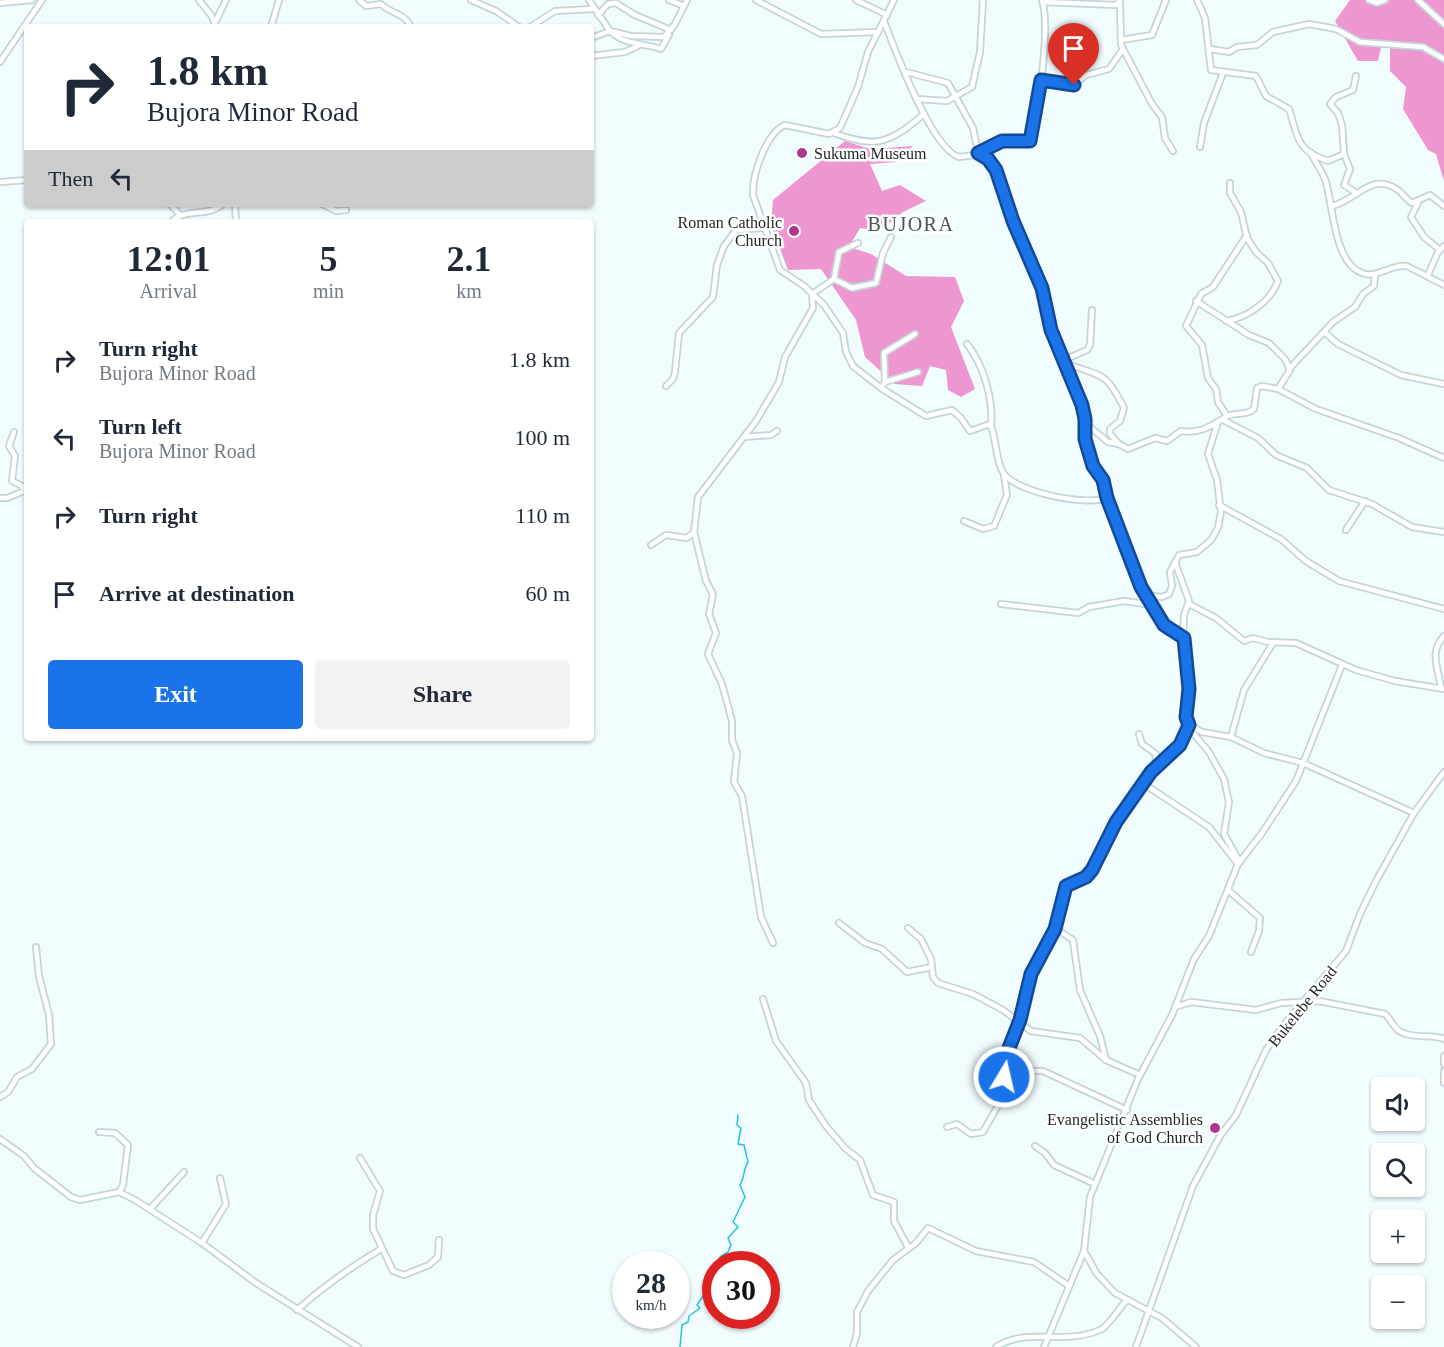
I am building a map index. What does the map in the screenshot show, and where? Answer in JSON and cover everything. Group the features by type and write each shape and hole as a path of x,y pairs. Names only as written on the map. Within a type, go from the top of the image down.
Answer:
{"street":[{"path":"0,3 32,0"},
{"path":"26,24 42,0"},
{"path":"199,0 211,15 214,24"},
{"path":"214,24 226,0"},
{"path":"272,24 279,0"},
{"path":"359,0 366,6 381,4 388,11 399,14 408,24"},
{"path":"471,0 496,11 515,24"},
{"path":"669,0 684,6"},
{"path":"535,24 555,11 591,3 618,39 639,46 662,49 687,0"},
{"path":"757,0 821,34 878,32"},
{"path":"856,0 887,15"},
{"path":"834,133 842,125 858,87 868,52 894,0"},
{"path":"917,99 944,102 952,100 955,95 973,85 980,52 983,0"},
{"path":"1121,40 1152,35 1166,0"},
{"path":"1197,0 1204,18 1210,49 1210,69 1258,78 1266,96 1289,108 1298,142 1311,152 1330,161 1344,154"},
{"path":"1369,0 1377,3 1385,0"},
{"path":"1417,0 1444,24"},
{"path":"884,21 917,99 940,144 951,154 966,157 1002,141 1030,141 1041,80 1043,1 1092,6 1120,2 1123,49 1152,104 1163,119 1165,138 1173,151"},
{"path":"598,15 608,4 616,3 635,15 670,31"},
{"path":"1210,49 1229,52 1237,47 1257,45 1273,32 1309,24 1336,29 1364,42 1406,43 1423,46 1444,59"},
{"path":"0,62 24,27"},
{"path":"594,38 610,31 635,36 664,37 670,31"},
{"path":"594,56 627,51 639,46"},
{"path":"1041,80 1074,85 1086,75 1110,69 1123,49"},
{"path":"906,72 943,80 955,95 973,128 978,153 988,159 996,170 1013,221 1042,288 1051,330 1080,400 1085,423 1086,444 1093,466 1103,480 1107,498 1146,595 1164,625 1183,636"},
{"path":"1200,147 1204,123 1223,73"},
{"path":"1355,192 1344,185 1350,169 1344,154 1344,132 1339,114 1330,103 1344,93 1353,90 1356,76"},
{"path":"924,114 900,134 883,142 862,142 834,133 785,125 775,131 753,186 756,209 780,270 824,305 843,333 846,352 854,366 881,388 926,416 952,410 962,417 970,431 987,424 991,426"},
{"path":"1311,152 1326,182 1336,235 1348,260 1362,273 1375,274 1401,266 1428,275 1444,285"},
{"path":"0,182 24,180"},
{"path":"1226,321 1248,315 1278,283 1276,275 1256,252 1247,235 1241,212 1230,192 1230,183"},
{"path":"1332,206 1341,203 1364,187 1383,183 1400,191 1410,203 1430,195 1444,206"},
{"path":"1419,201 1411,217 1424,237 1442,248 1428,275"},
{"path":"176,216 207,213 218,207"},
{"path":"328,207 334,210 346,210"},
{"path":"666,386 673,378 679,331 713,296 716,267 724,246 736,230 764,228"},
{"path":"1247,235 1212,287 1202,292 1186,328 1202,345 1208,378 1216,388 1218,402 1225,418 1258,438 1276,455 1306,468 1329,490 1365,501 1412,527 1443,533"},
{"path":"834,279 855,288 876,283 883,253 891,237"},
{"path":"812,294 834,279 839,252 858,243"},
{"path":"1278,389 1290,368 1336,320 1355,307 1363,294 1372,288 1375,274"},
{"path":"774,943 761,916 742,796 734,782 737,753 732,740 732,721 722,684 708,654 716,633 709,614 713,594 706,581 694,532 699,494 756,421 778,382 784,357 813,308 812,294"},
{"path":"1196,302 1226,321 1269,343 1286,359 1290,368"},
{"path":"1064,361 1087,350 1090,345 1092,310"},
{"path":"1324,332 1338,344 1401,375 1444,384"},
{"path":"881,388 885,382 884,353 915,334"},
{"path":"964,521 983,529 994,526 1007,495 991,426 992,409 987,385 976,355 967,344"},
{"path":"1064,361 1103,376 1111,383 1124,408 1120,421 1110,429 1110,434 1119,444"},
{"path":"885,382 918,372"},
{"path":"1085,423 1109,443 1134,449 1155,438 1167,441 1181,431 1194,433 1217,425 1225,418 1252,411 1259,386 1278,389 1316,409 1399,438 1444,458"},
{"path":"1146,595 1162,597 1169,594 1172,586 1170,572 1181,554 1194,554 1211,540 1218,528 1219,506 1216,475 1208,454 1217,425"},
{"path":"744,437 771,435 777,431"},
{"path":"0,498 7,498 24,491 22,486 12,481 15,456 9,446 14,432"},
{"path":"1003,473 1014,482 1053,498 1100,500 1107,498"},
{"path":"1346,530 1365,501"},
{"path":"1219,506 1281,539 1306,561 1337,580 1444,609"},
{"path":"651,545 666,535 687,538 694,532"},
{"path":"1176,562 1189,604 1184,615 1183,636 1189,689 1186,717 1189,726 1209,752 1224,779 1229,802 1224,834 1239,863"},
{"path":"1001,604 1078,613 1089,607 1124,601 1152,605"},
{"path":"1189,604 1216,618 1243,640 1253,638 1296,643 1342,665 1395,681 1442,688 1434,654 1436,645 1444,636"},
{"path":"1231,737 1244,690 1273,642"},
{"path":"1045,1344 1084,1251 1089,1203 1095,1184 1140,1075 1175,1007 1190,965 1209,936 1239,863 1283,802 1303,763 1342,665"},
{"path":"1189,726 1206,734 1231,737 1269,755 1303,763 1414,813"},
{"path":"947,1127 956,1124 971,1134 984,1132 1000,1102 1009,1048 1020,1020 1033,968 1049,943 1066,886 1086,877 1092,870 1116,822 1154,769 1176,751 1189,726"},
{"path":"1139,734 1142,744 1156,754 1154,769"},
{"name":"Bukelebe Road","path":"1136,1347 1192,1186 1216,1143 1236,1115 1266,1050 1346,951 1360,914 1414,813 1444,772"},
{"path":"1144,784 1209,827 1239,863"},
{"path":"1228,890 1260,918 1259,931 1251,952"},
{"path":"839,923 865,943 882,949 904,971 912,973 932,967"},
{"path":"1056,923 1061,932 1072,939 1080,990 1100,1036 1106,1059"},
{"path":"908,928 921,939 932,967 933,977 938,983 973,994 1020,1020 1025,1028 1033,1032 1080,1038 1106,1059 1140,1075"},
{"path":"0,1097 8,1092 17,1077 29,1072 51,1044 50,1020 39,976 36,947"},
{"path":"763,999 776,1041 806,1083 809,1100 826,1126 845,1148 860,1160 873,1195 894,1202 894,1221 908,1247"},
{"path":"1175,1007 1191,1002 1256,1010 1281,1003 1330,1002 1351,1009 1385,1014 1401,1033 1443,1040"},
{"path":"1444,1056 1444,1064"},
{"path":"1005,1080 1023,1071 1044,1071 1127,1110"},
{"path":"1444,1071 1444,1083"},
{"path":"99,1132 115,1133 128,1145 124,1194"},
{"path":"0,1139 24,1156 33,1168 71,1197 80,1200 119,1192 150,1209 297,1310 358,1347"},
{"path":"1035,1146 1045,1152 1052,1164 1095,1184"},
{"path":"360,1158 380,1191 373,1222 381,1249 393,1270 404,1275 429,1265 436,1260 439,1240"},
{"path":"150,1209 184,1172"},
{"path":"202,1243 226,1204 220,1178"},
{"path":"119,1192 123,1185"},
{"path":"853,1347 859,1306 873,1284 908,1247 916,1243 928,1228 976,1251 1034,1262 1069,1286"},
{"path":"297,1310 328,1282 347,1273 381,1249"},
{"path":"1084,1251 1103,1281 1126,1301 1167,1321 1196,1347"},
{"path":"996,1347 1010,1339 1045,1344 1071,1342 1106,1326 1126,1301"}],"shaded area":[{"path":"1350,0 1444,0 1444,181 1436,154 1428,150 1403,109 1406,87 1390,71 1390,44 1382,43 1378,61 1358,61 1335,21"},
{"path":"845,141 870,149 913,146 896,162 870,164 882,191 900,185 926,201 903,212 879,231 860,228 849,247 871,254 906,276 955,277 964,301 951,327 975,389 961,397 948,390 946,370 930,366 922,386 895,384 865,357 856,320 821,269 788,270 771,225 773,200"}],"waterway":[{"path":"728,1251 731,1245 728,1238 738,1227 733,1222 745,1197 740,1185 748,1162 744,1145 738,1144 741,1128 737,1125 738,1115"},
{"path":"680,1347 682,1325 688,1322 689,1316 700,1308 697,1305 702,1298"}],"place":[{"name":"Sukuma Museum","path":"802,153"},
{"name":"Roman Catholic Church","path":"794,231"},
{"name":"Evangelistic Assemblies of God Church","path":"1215,1128"}],"district":[{"name":"BUJORA","path":"911,224"}],"route":[{"path":"1004,1077 1009,1048 1020,1020 1031,974 1055,929 1062,894 1066,886 1086,877 1092,870 1116,822 1151,772 1176,751 1189,725 1186,717 1189,689 1184,638 1164,625 1141,587 1107,498 1105,484 1098,470 1093,466 1085,439 1082,405 1051,330 1042,288 1028,257 1027,247 1013,221 996,170 988,159 978,153 990,149 998,142 1028,143 1032,139 1041,80 1047,79 1068,86 1074,85"}]}
